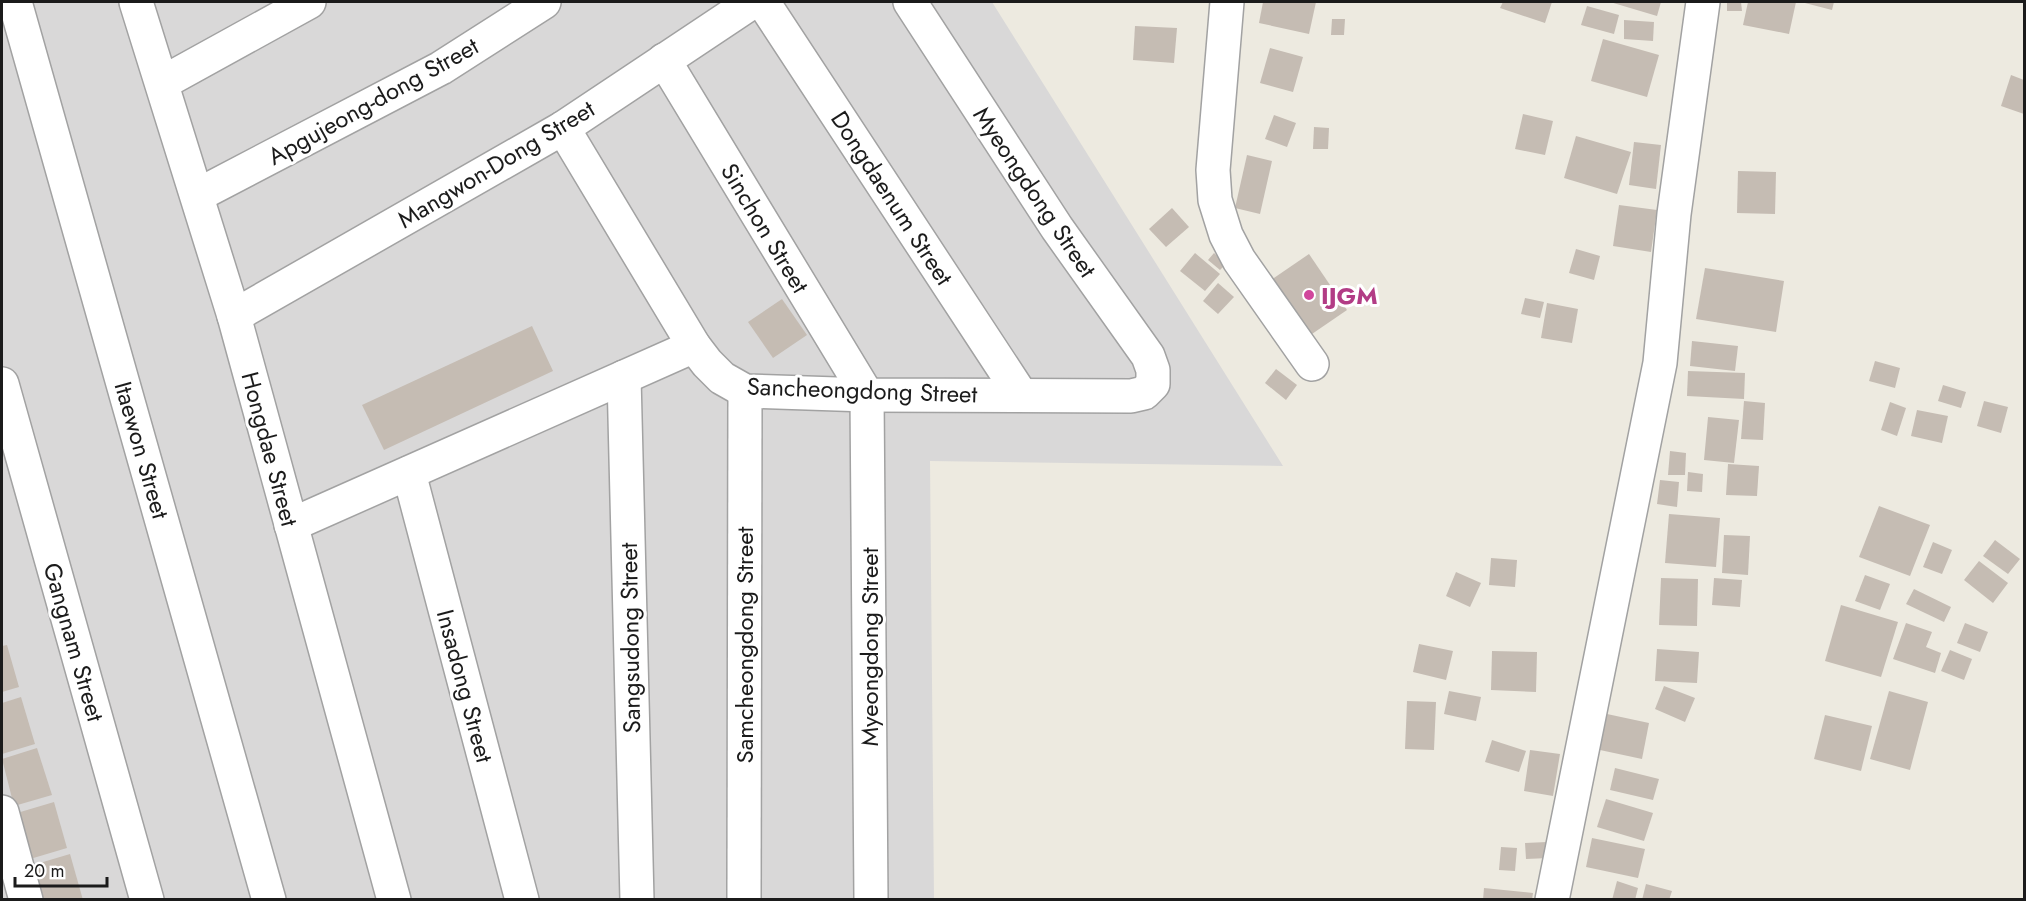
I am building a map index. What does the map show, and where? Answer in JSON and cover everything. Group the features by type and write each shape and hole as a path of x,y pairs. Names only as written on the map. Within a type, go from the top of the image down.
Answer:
{"street":[{"path":"2,4 10,2"},
{"name":"Itaewon Street","path":"15,2 269,900"},
{"name":"Hongdae Street","path":"136,2 234,316 394,900"},
{"path":"162,83 309,2"},
{"name":"Apgujeong-dong Street","path":"198,195 441,68 544,2"},
{"name":"Mangwon-Dong Street","path":"234,316 563,128 752,2"},
{"name":"Dongdaenum Street","path":"763,2 1021,395"},
{"name":"Myeongdong Street","path":"910,2 1057,228 1148,356 1153,370 1153,384"},
{"path":"1227,2 1213,170 1215,200 1226,235 1239,260 1312,364"},
{"path":"1552,900 1656,386 1674,214 1703,2"},
{"name":"Sinchon Street","path":"664,60 867,395"},
{"name":"Sancheongdong Street","path":"563,128 694,346 722,378 745,391 867,395 1131,396 1144,393 1153,384"},
{"path":"291,525 694,346"},
{"name":"Sangsudong Street","path":"624,377 637,900"},
{"name":"Gangnam Street","path":"2,384 147,900"},
{"name":"Samcheongdong Street","path":"744,900 745,391"},
{"name":"Myeongdong Street","path":"867,395 871,900"},
{"name":"Insadong Street","path":"409,473 522,900"},
{"path":"2,812 26,900"}],"shaded area":[{"path":"2,2 992,2 1283,466 930,461 934,899 2,900"}],"building":[{"path":"1263,2 1316,2 1309,34 1259,23"},
{"path":"1503,2 1552,2 1545,23 1500,8"},
{"path":"1610,2 1661,2 1657,16"},
{"path":"1727,2 1741,2 1742,11 1727,11"},
{"path":"1748,2 1796,2 1789,34 1743,25"},
{"path":"1801,2 1834,2 1832,10"},
{"path":"1587,6 1619,15 1614,34 1581,25"},
{"path":"1332,19 1345,19 1344,35 1331,35"},
{"path":"1624,20 1654,22 1653,41 1624,39"},
{"path":"1135,26 1177,28 1174,63 1133,60"},
{"path":"1603,39 1659,55 1647,97 1591,81"},
{"path":"1270,48 1303,57 1293,92 1260,83"},
{"path":"2011,75 2024,80 2024,114 2001,106"},
{"path":"1523,114 1553,121 1545,155 1515,149"},
{"path":"1274,115 1296,123 1287,147 1265,139"},
{"path":"1314,127 1329,128 1328,149 1313,149"},
{"path":"1576,136 1631,152 1617,194 1564,178"},
{"path":"1634,142 1661,145 1656,189 1629,185"},
{"path":"1247,155 1272,161 1260,214 1235,208"},
{"path":"1738,171 1776,172 1775,214 1737,213"},
{"path":"1619,205 1657,210 1651,252 1613,246"},
{"path":"1172,208 1189,227 1166,247 1149,229"},
{"path":"1576,249 1600,256 1594,280 1569,273"},
{"path":"1195,253 1220,274 1205,291 1180,271"},
{"path":"1214,253 1226,264 1220,270 1208,260"},
{"path":"1309,254 1347,310 1309,336 1271,280"},
{"path":"1705,268 1784,281 1776,332 1696,319"},
{"path":"1218,283 1234,297 1218,314 1203,301"},
{"path":"1525,298 1544,302 1540,318 1521,314"},
{"path":"782,299 807,335 773,358 748,322"},
{"path":"1547,303 1578,309 1572,343 1541,338"},
{"path":"532,326 553,371 384,450 362,405"},
{"path":"1692,341 1738,346 1735,371 1690,366"},
{"path":"1875,361 1900,368 1895,388 1869,381"},
{"path":"1276,369 1297,385 1286,400 1265,383"},
{"path":"1688,371 1745,373 1744,399 1687,396"},
{"path":"1943,385 1966,392 1961,408 1938,401"},
{"path":"1744,401 1765,403 1763,440 1741,439"},
{"path":"1984,401 2008,407 2001,433 1977,426"},
{"path":"1890,402 1906,408 1897,436 1881,430"},
{"path":"1917,410 1948,416 1942,443 1911,436"},
{"path":"1708,417 1739,420 1734,463 1704,460"},
{"path":"1670,451 1686,453 1685,475 1668,475"},
{"path":"1728,464 1759,466 1757,496 1726,495"},
{"path":"1688,472 1703,474 1702,492 1687,491"},
{"path":"1660,480 1679,482 1677,507 1657,504"},
{"path":"1879,506 1930,525 1910,576 1859,557"},
{"path":"1669,514 1720,518 1716,567 1665,563"},
{"path":"1724,535 1750,536 1748,575 1722,573"},
{"path":"1995,540 2020,559 2008,574 1983,556"},
{"path":"1933,542 1952,550 1942,574 1923,567"},
{"path":"1491,558 1517,560 1515,587 1489,585"},
{"path":"1979,561 2008,583 1993,603 1964,580"},
{"path":"1456,572 1481,583 1470,607 1446,596"},
{"path":"1865,575 1890,584 1880,610 1855,601"},
{"path":"1661,578 1698,579 1697,626 1659,625"},
{"path":"1714,578 1742,580 1740,607 1712,605"},
{"path":"1914,589 1951,607 1944,622 1906,604"},
{"path":"1841,605 1898,622 1881,677 1825,661"},
{"path":"1906,623 1932,632 1926,647 1941,653 1935,673 1893,659"},
{"path":"1965,623 1988,632 1980,652 1957,643"},
{"path":"1419,644 1453,651 1446,680 1413,672"},
{"path":"7,645 19,687 2,692 2,646"},
{"path":"1657,649 1699,652 1697,683 1655,681"},
{"path":"1950,650 1972,659 1964,680 1941,671"},
{"path":"1492,651 1537,652 1536,692 1491,690"},
{"path":"1664,686 1695,698 1685,722 1655,709"},
{"path":"1449,691 1481,697 1476,721 1444,714"},
{"path":"1889,691 1928,702 1910,770 1870,759"},
{"path":"21,697 35,744 2,754 2,703"},
{"path":"1407,701 1436,702 1434,750 1405,749"},
{"path":"1607,714 1649,723 1642,759 1600,750"},
{"path":"1825,715 1872,726 1861,771 1814,759"},
{"path":"1492,740 1526,751 1519,772 1485,762"},
{"path":"37,748 52,795 14,806 2,759"},
{"path":"1530,750 1560,754 1553,796 1524,791"},
{"path":"1615,768 1659,779 1653,800 1610,790"},
{"path":"1606,799 1653,813 1644,841 1597,827"},
{"path":"54,802 67,848 30,859 17,813"},
{"path":"1592,838 1645,849 1638,878 1586,867"},
{"path":"1547,842 1549,858 1526,859 1525,843"},
{"path":"1501,847 1517,848 1515,871 1499,870"},
{"path":"70,854 83,900 43,900 33,865"},
{"path":"1617,881 1638,888 1635,900 1612,900"},
{"path":"1646,884 1672,891 1669,900 1642,900"},
{"path":"1484,888 1533,893 1532,900 1483,900"}],"place":[{"name":"IJGM","path":"1309,295"}]}
